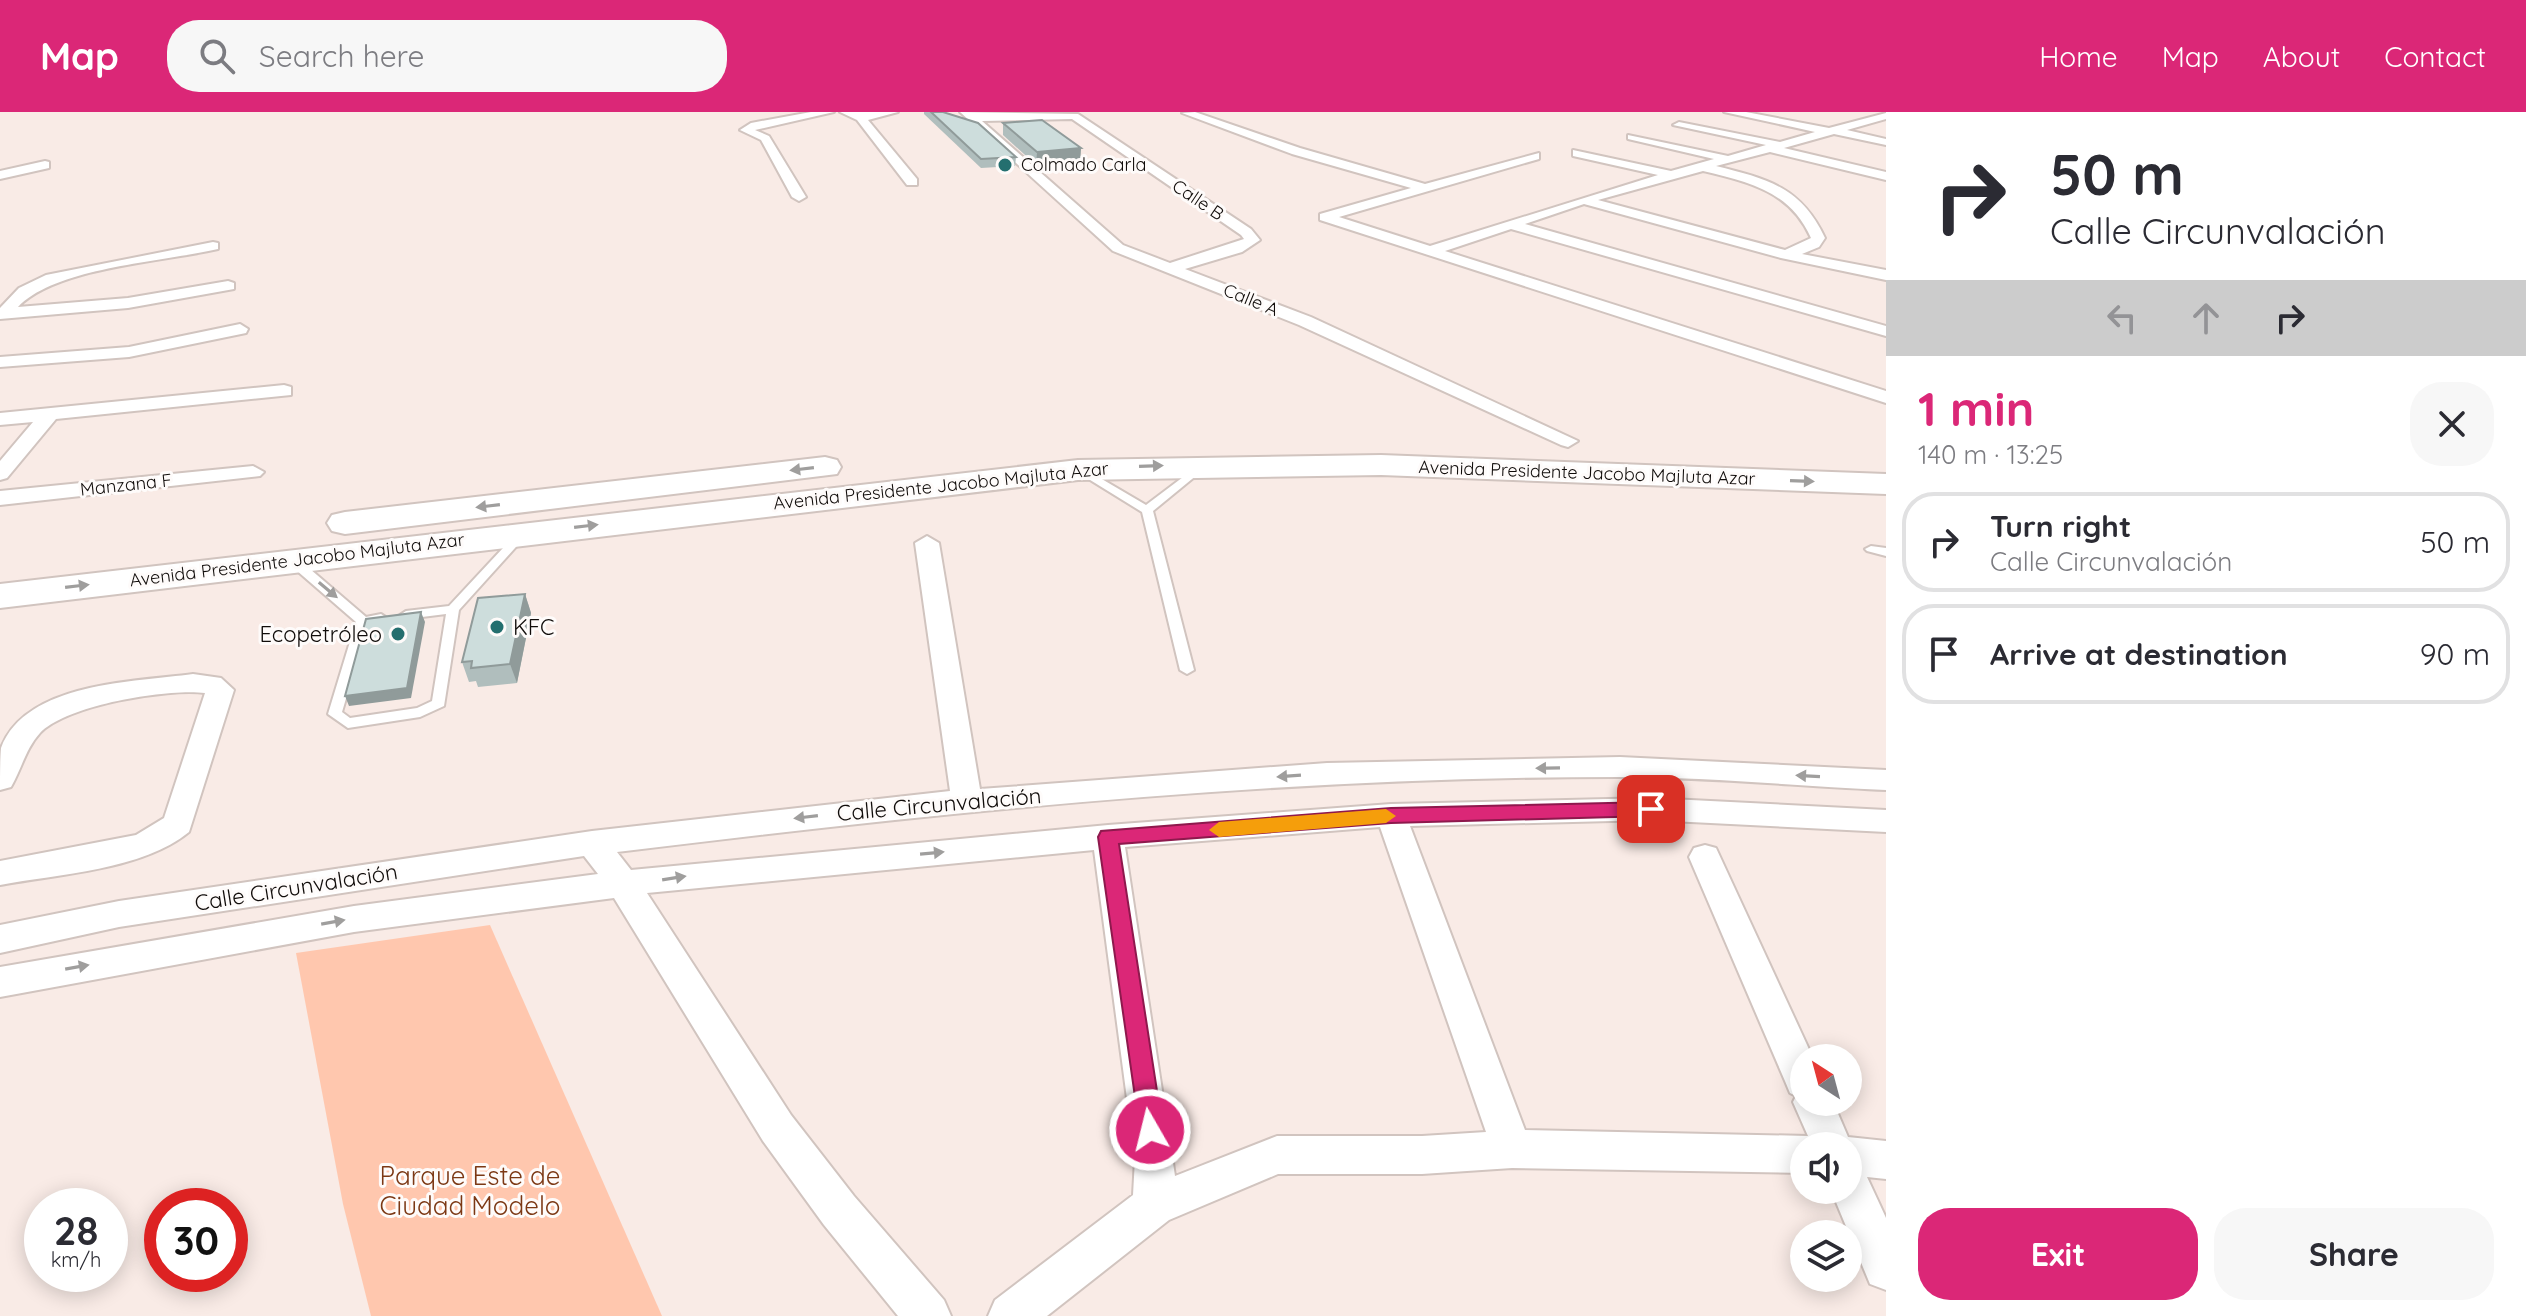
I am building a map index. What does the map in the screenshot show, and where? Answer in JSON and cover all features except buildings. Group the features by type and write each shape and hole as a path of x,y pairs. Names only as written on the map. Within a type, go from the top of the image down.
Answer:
{"main road":[{"name":"Avenida Presidente Jacobo Majluta Azar","path":"928,456 1047,445 1192,438 1568,441 1886,455"},
{"name":"Avenida Presidente Jacobo Majluta Azar","path":"0,596 295,537 854,464"},
{"name":"Avenida Presidente Jacobo Majluta Azar","path":"295,537 522,533 1078,470 1203,465 1529,469 1886,484"},
{"name":"Avenida Presidente Jacobo Majluta Azar","path":"0,565 125,550"}],"street":[{"path":"799,197 768,142 761,135 746,130 829,112"},
{"path":"845,112 861,118 912,182"},
{"path":"861,118 893,112"},
{"path":"1729,112 1886,142"},
{"path":"1841,112 1880,117"},
{"path":"1187,113 1296,151 1422,187"},
{"name":"Calle A","path":"968,115 1125,252 1305,321 1568,441"},
{"name":"Calle B","path":"968,115 1074,116 1246,232 1253,240 1237,249 1170,268"},
{"path":"1430,251 1670,174 1731,160 1880,117"},
{"path":"1679,125 1886,176"},
{"path":"1632,137 1731,160"},
{"path":"1577,153 1670,174"},
{"path":"1535,156 1325,217 1886,397"},
{"path":"0,175 45,165"},
{"path":"1702,167 1768,183 1784,191 1818,238 1814,244 1786,255"},
{"path":"1584,200 1786,255 1886,275"},
{"path":"1513,225 1886,331"},
{"path":"2,314 25,291 51,278 213,246"},
{"path":"2,314 128,303 228,286"},
{"path":"0,362 129,352 240,329"},
{"path":"0,419 284,391"},
{"path":"0,474 49,415"},
{"name":"Manzana F","path":"0,498 253,472"},
{"path":"927,543 967,801"},
{"path":"0,780 33,722 57,707 193,683 211,684 220,690 178,824 142,846 0,873"},
{"name":"Calle Circunvalación","path":"0,939 119,914 592,843 967,801 1327,773 1620,767 1886,780"},
{"name":"Calle Circunvalación","path":"0,982 354,919 626,886 705,873 1108,837 1391,815 1651,809 1886,821"},
{"path":"1391,815 1512,1149"},
{"path":"1108,837 1155,1159 1154,1205"},
{"path":"592,843 626,886 760,1103 862,1240 928,1316"},
{"path":"1705,857 1790,1049"},
{"path":"1011,1316 1154,1205 1277,1155 1422,1155 1512,1149 1790,1154"},
{"path":"1862,1157 1886,1160"},
{"path":"1858,1204 1886,1268"}],"lane":[{"path":"1147,510 1203,465"},
{"path":"1078,470 1147,510 1187,670"},
{"path":"363,621 335,714 348,723 420,712 439,703 453,609 522,533"},
{"path":"295,537 363,621"},
{"path":"1871,549 1886,552"},
{"path":"363,621 453,609"}],"green space":[{"name":"Parque Este de Ciudad Modelo","path":"490,925 662,1316 371,1316 343,1204 296,953"}],"slow traffic":[{"path":"1219,830 1386,816"}],"place":[{"name":"Colmado Carla","path":"1005,165"},
{"name":"KFC","path":"497,627"},
{"name":"Ecopetróleo","path":"398,634"}],"route":[{"path":"1150,1130 1108,837 1391,815 1651,809"}]}
